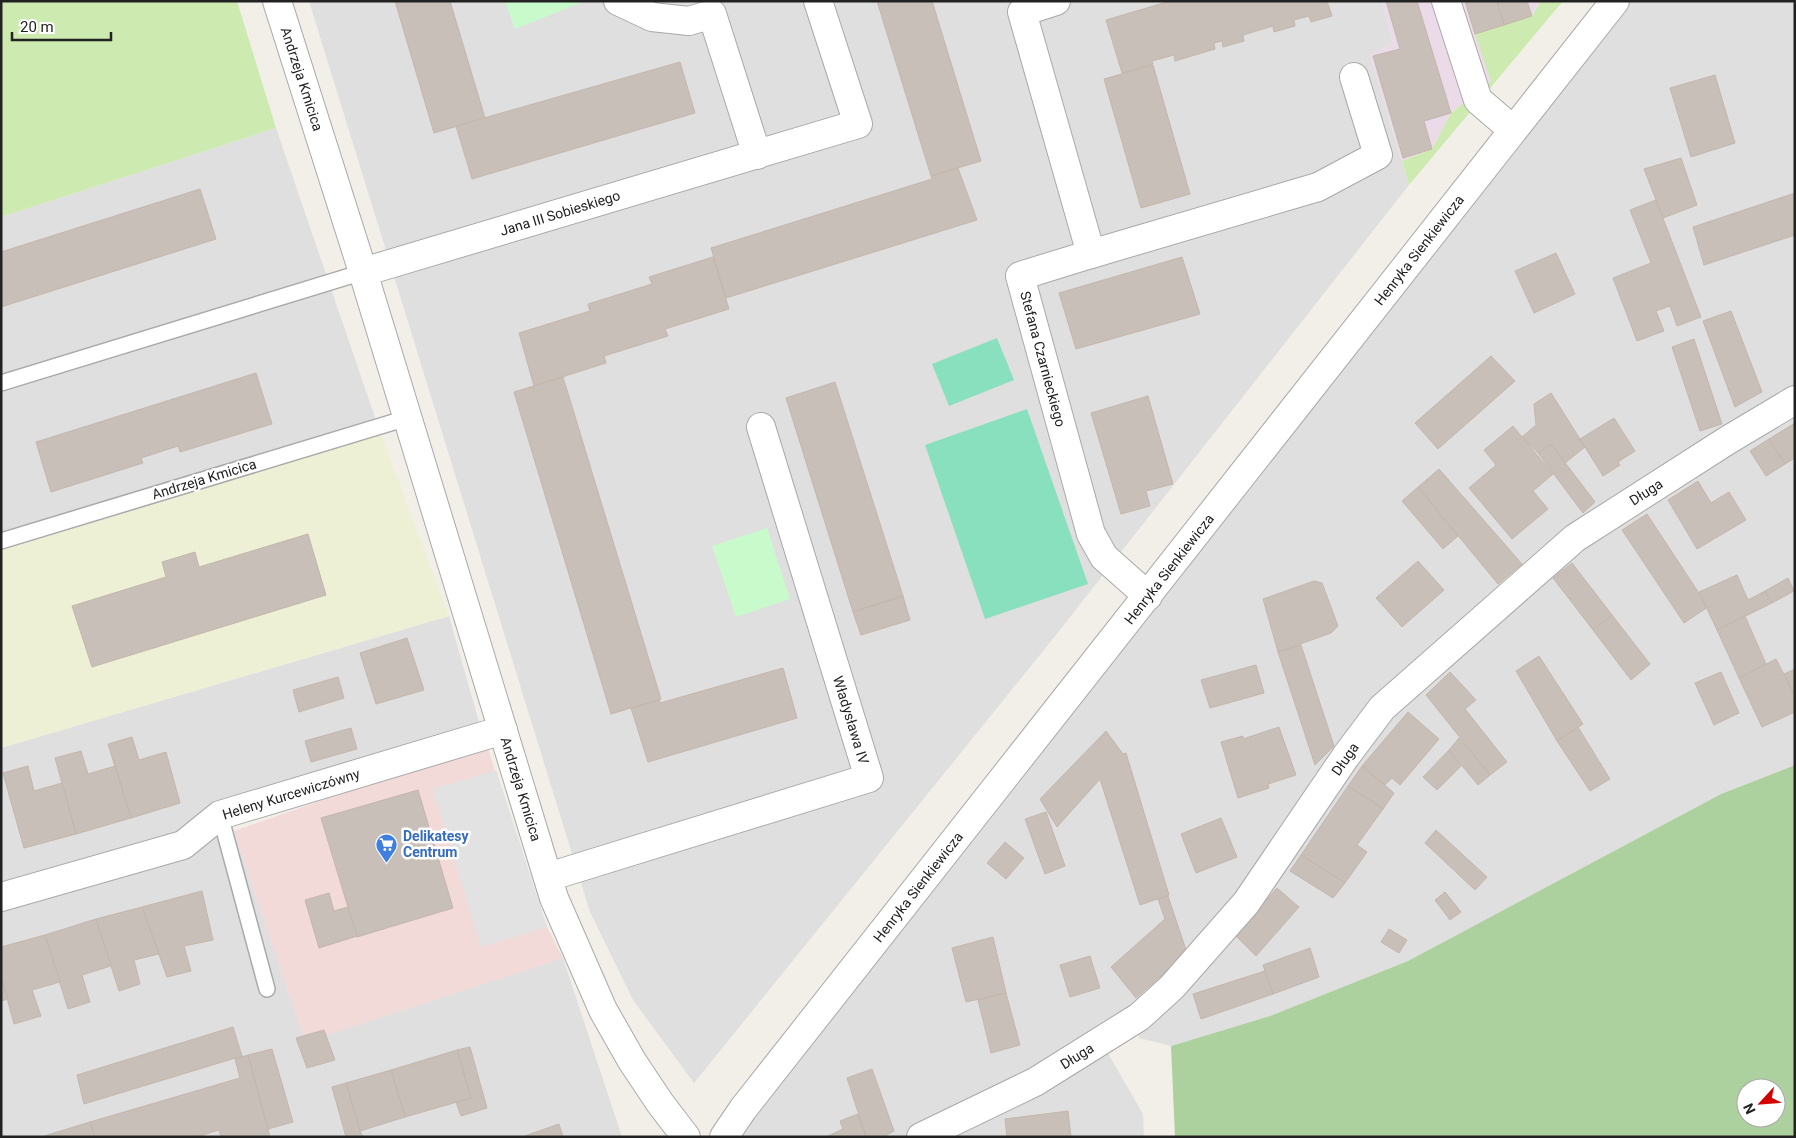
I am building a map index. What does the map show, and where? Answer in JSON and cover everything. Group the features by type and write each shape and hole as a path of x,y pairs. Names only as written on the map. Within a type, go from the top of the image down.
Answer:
{"street":[{"name":"Andrzeja Kmicica","path":"277,1 363,272 548,877 574,947 603,1010 636,1068 686,1137"},
{"path":"618,1 652,18 689,21 712,14 756,155"},
{"name":"Jana III Sobieskiego","path":"363,272 858,124 818,1"},
{"path":"1056,1 1022,12 1091,254 1318,187 1378,154 1354,77"},
{"path":"1446,1 1478,100 1513,130"},
{"name":"Henryka Sienkiewicza","path":"724,1137 743,1109 1614,1"},
{"name":"Stefana Czarnieckiego","path":"1091,254 1020,276 1091,534 1104,557 1148,596"},
{"name":"Długa","path":"922,1137 1035,1082 1139,1017 1172,987 1246,903 1346,756 1382,708 1575,538 1728,440 1795,400"},
{"name":"Władysława IV","path":"548,877 869,778 761,427"},
{"name":"Heleny Kurcewiczówny","path":"1,897 183,845 220,815 503,730"}],"lane":[{"path":"1,383 363,272"},
{"name":"Andrzeja Kmicica","path":"1,540 407,418"},
{"path":"220,815 267,989"}],"shaded area":[{"path":"309,1 1382,1 1393,43 1370,55 1409,185 1052,640 694,1083 633,1000 590,912"},
{"path":"1382,1 1541,1 1491,81 1451,113 1432,149 1402,161 1370,55 1393,43"},
{"path":"1619,1 1795,1 1795,765 1721,794 1408,961 1270,1016 1171,1046 1139,1038 1139,1018 1101,1041 1143,1114 1144,1137 724,1137"},
{"path":"276,128 378,426 1,541 1,217"},
{"path":"449,616 483,736 220,815 234,831 305,1041 563,958 622,1137 1,1137 1,748"},
{"path":"486,743 547,927 563,958 305,1042 234,831"},
{"path":"496,770 547,927 481,947 433,789"}],"green space":[{"path":"1,1 237,1 276,128 1,217"},
{"path":"505,1 585,1 515,29"},
{"path":"1541,1 1563,1 1409,185 1402,161 1432,149 1451,113 1491,81 1475,34 1532,16"},
{"path":"997,338 1014,380 949,406 932,364"},
{"path":"1027,409 1088,584 985,619 925,445"},
{"path":"378,426 449,616 1,748 1,541"},
{"path":"767,528 790,599 736,617 712,546"},
{"path":"1795,765 1795,1137 1175,1137 1171,1046 1270,1016 1408,961 1721,794"}],"building":[{"path":"395,1 450,1 485,118 434,133"},
{"path":"877,1 932,1 981,161 931,176"},
{"path":"1170,1 1327,1 1332,16 1311,22 1309,16 1294,20 1295,26 1274,32 1273,26 1243,35 1244,41 1223,47 1222,41 1214,43 1215,49 1175,61 1174,55 1152,61 1153,64 1122,73 1106,20"},
{"path":"1386,1 1417,1 1451,113 1424,121 1432,149 1403,158 1373,56 1400,49"},
{"path":"1465,1 1497,1 1504,25 1475,34"},
{"path":"1497,1 1527,1 1532,16 1504,25"},
{"path":"680,62 695,113 472,179 456,126"},
{"path":"1153,65 1190,194 1141,208 1104,79"},
{"path":"1715,75 1735,143 1691,157 1670,88"},
{"path":"1681,158 1697,205 1663,218 1644,169"},
{"path":"958,168 977,220 726,298 711,248 932,179 931,176"},
{"path":"200,189 216,239 1,307 1,252"},
{"path":"1795,193 1795,235 1704,265 1693,227"},
{"path":"1656,200 1701,317 1677,326 1670,306 1656,311 1664,331 1637,341 1613,278 1651,263 1630,210"},
{"path":"1556,253 1575,294 1534,313 1515,271"},
{"path":"713,257 729,309 665,329 668,336 604,356 606,363 534,386 519,333 590,311 588,304 652,284 649,277"},
{"path":"1182,257 1200,314 1076,349 1059,293"},
{"path":"1731,311 1762,392 1735,407 1703,321"},
{"path":"1694,339 1722,424 1700,431 1672,347"},
{"path":"1491,356 1515,381 1438,449 1415,423"},
{"path":"256,373 272,424 180,452 178,446 141,458 143,463 51,492 36,442"},
{"path":"563,377 661,699 611,714 514,392"},
{"path":"835,382 903,596 853,612 786,398"},
{"path":"1551,393 1585,447 1565,463 1551,444 1538,453 1522,437 1536,425 1534,404"},
{"path":"1148,396 1173,484 1146,491 1150,506 1121,514 1091,413"},
{"path":"1614,418 1635,451 1618,462 1620,465 1603,476 1580,439"},
{"path":"1795,423 1795,458 1785,464 1769,439"},
{"path":"1513,426 1553,474 1533,491 1548,509 1512,539 1469,488 1496,465 1484,450"},
{"path":"1769,439 1785,464 1766,476 1750,451"},
{"path":"1551,444 1595,502 1583,513 1538,453"},
{"path":"1439,469 1522,564 1498,584 1418,487"},
{"path":"1698,481 1711,503 1729,492 1746,520 1697,549 1668,500"},
{"path":"1418,487 1458,536 1443,549 1402,501"},
{"path":"1647,514 1708,607 1684,623 1622,530"},
{"path":"308,534 326,595 92,667 72,606 166,577 162,562 195,552 199,567"},
{"path":"1418,561 1444,590 1402,627 1376,598"},
{"path":"1572,563 1612,615 1593,630 1553,578"},
{"path":"1737,575 1748,600 1765,591 1772,603 1717,630 1699,592"},
{"path":"1788,578 1794,591 1772,603 1765,591"},
{"path":"1314,581 1322,583 1338,626 1331,633 1278,652 1263,599"},
{"path":"903,596 910,620 861,635 853,612"},
{"path":"1612,615 1650,664 1631,680 1593,630"},
{"path":"1745,616 1766,664 1739,678 1717,630"},
{"path":"407,638 424,690 376,704 360,653"},
{"path":"1301,645 1334,746 1315,765 1278,652"},
{"path":"1539,656 1583,724 1557,741 1516,671"},
{"path":"1776,659 1795,696 1795,712 1762,727 1739,678"},
{"path":"1256,665 1264,693 1210,708 1201,680"},
{"path":"783,668 797,718 648,762 631,708 659,700 660,703"},
{"path":"1795,669 1795,694 1794,695 1784,674"},
{"path":"1450,672 1476,700 1465,709 1507,762 1490,775 1426,695"},
{"path":"1721,672 1739,713 1714,725 1695,683"},
{"path":"338,677 344,698 299,712 293,690"},
{"path":"1408,712 1439,739 1400,785 1392,778 1385,785 1362,766"},
{"path":"1279,727 1296,775 1268,784 1269,788 1238,798 1221,742 1243,736 1243,739"},
{"path":"1578,727 1610,779 1590,791 1557,741"},
{"path":"351,728 357,749 311,762 305,741"},
{"path":"1106,731 1123,754 1126,753 1169,895 1140,905 1100,779 1057,827 1040,799"},
{"path":"132,737 139,760 166,752 180,803 131,818 108,744"},
{"path":"1459,738 1490,775 1478,785 1449,750"},
{"path":"1449,750 1461,766 1437,790 1423,777"},
{"path":"81,751 88,774 115,766 131,818 76,834 55,758"},
{"path":"28,766 34,791 62,783 76,834 24,848 3,773"},
{"path":"1362,766 1394,793 1383,809 1348,786"},
{"path":"1348,786 1383,809 1357,845 1367,852 1345,883 1301,855"},
{"name":"Delikatesy Centrum","path":"418,790 453,908 357,937 321,818"},
{"path":"1046,812 1065,866 1045,874 1025,819"},
{"path":"1221,818 1237,857 1196,873 1181,834"},
{"path":"1436,830 1487,877 1475,890 1425,843"},
{"path":"1005,842 1024,858 1006,879 987,863"},
{"path":"1301,855 1345,883 1333,898 1290,871"},
{"path":"1277,888 1299,907 1256,956 1235,935"},
{"path":"202,891 213,940 184,946 191,971 167,977 142,907"},
{"path":"1445,892 1461,912 1450,920 1435,900"},
{"path":"329,893 334,911 348,907 357,936 319,948 305,900"},
{"path":"1168,896 1187,953 1136,998 1111,967 1165,919 1158,899"},
{"path":"142,907 159,954 134,960 140,984 119,991 96,919"},
{"path":"96,919 111,966 82,975 90,1002 68,1009 45,935"},
{"path":"1389,929 1407,940 1399,953 1381,942"},
{"path":"45,935 60,982 32,990 41,1016 14,1024 1,976 1,947"},
{"path":"993,937 1006,993 966,1002 952,948"},
{"path":"1310,948 1319,977 1273,994 1263,965"},
{"path":"1090,956 1100,988 1070,997 1060,965"},
{"path":"1265,971 1273,994 1201,1019 1193,994"},
{"path":"1,976 8,999 1,1001"},
{"path":"1006,993 1020,1045 991,1053 978,1000"},
{"path":"233,1027 242,1056 84,1104 77,1075"},
{"path":"324,1030 335,1060 307,1068 296,1038"},
{"path":"470,1047 487,1108 461,1116 456,1102 471,1098 457,1050"},
{"path":"272,1049 293,1122 268,1129 248,1055"},
{"path":"457,1050 471,1098 405,1117 391,1070"},
{"path":"248,1055 270,1137 221,1137 219,1130 196,1137 95,1137 90,1122 240,1078 235,1059"},
{"path":"872,1069 894,1131 883,1137 866,1137 847,1078"},
{"path":"391,1070 405,1117 360,1131 346,1083"},
{"path":"346,1083 363,1137 346,1137 332,1087"},
{"path":"1068,1111 1071,1137 1007,1137 1005,1119"},
{"path":"858,1114 866,1137 826,1137 843,1129 840,1121"},
{"path":"90,1122 95,1137 41,1137"},
{"path":"559,1124 563,1137 522,1137"}],"place":[{"name":"Delikatesy Centrum","path":"387,863"}]}
